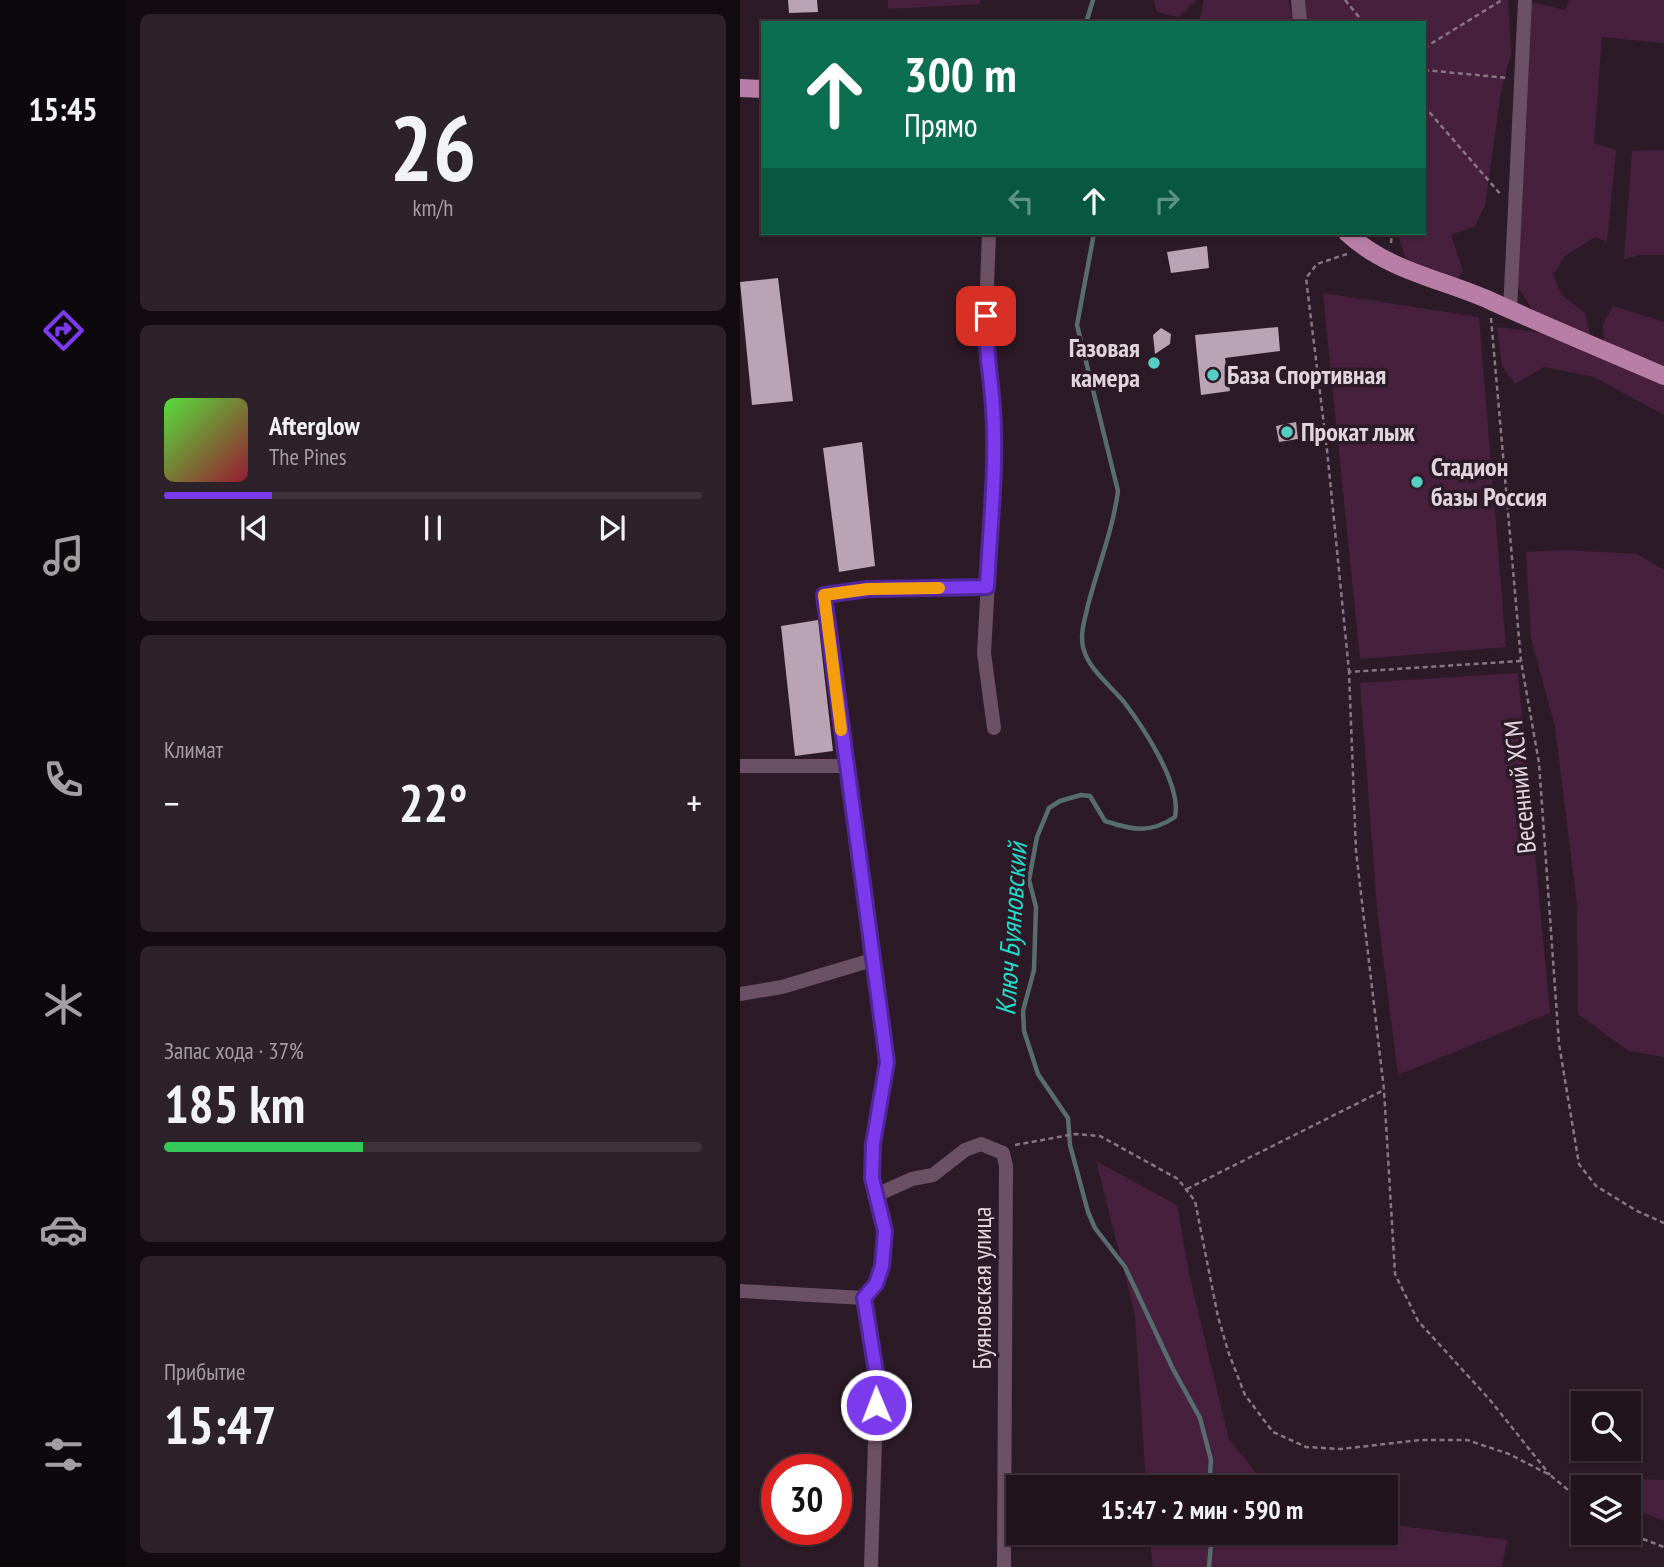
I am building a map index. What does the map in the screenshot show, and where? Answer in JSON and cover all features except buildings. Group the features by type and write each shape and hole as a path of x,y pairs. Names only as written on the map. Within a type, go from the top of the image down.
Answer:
{"main road":[{"path":"740,88 761,89"},
{"path":"1349,235 1363,248 1407,271 1490,300 1664,376"}],"street":[{"path":"1298,0 1300,21"},
{"path":"1510,311 1525,0"},
{"path":"989,235 985,340 993,408 994,475 984,653 994,729"},
{"path":"871,1567 877,1378 864,1298 876,1284 882,1266 885,1231 874,1196 873,1144 887,1062 824,595 868,589 987,587"},
{"path":"740,766 848,766"},
{"path":"740,994 782,987 872,960"},
{"path":"874,1196 912,1179 932,1175 965,1150 981,1144 999,1150"},
{"name":"Буяновская улица","path":"999,1150 1003,1153 1006,1166 1004,1567"},
{"path":"740,1291 864,1298"}],"path":[{"path":"1345,0 1362,21"},
{"path":"1426,47 1502,0"},
{"path":"1426,70 1515,78"},
{"path":"1426,108 1515,211"},
{"path":"1363,248 1317,264 1306,278 1327,450 1349,672 1356,852 1384,1090 1395,1274 1418,1321 1490,1400 1550,1475 1571,1492"},
{"name":"Весенний ХСМ","path":"1490,300 1522,661 1539,763 1559,1044 1579,1164 1596,1185 1637,1211 1664,1223"},
{"path":"1349,672 1522,661"},
{"path":"1186,1190 1384,1090"},
{"path":"999,1150 1075,1134 1100,1136 1178,1179 1195,1201 1218,1317 1229,1354 1245,1395 1273,1432 1306,1447 1341,1449 1420,1440 1467,1440 1509,1454 1550,1475"},
{"path":"1641,1538 1664,1547"}],"shaded area":[{"path":"888,0 980,0 980,4 888,9"},
{"path":"1154,0 1196,0 1179,17 1157,12"},
{"path":"1204,0 1288,0 1293,21 1199,21"},
{"path":"1304,0 1508,0 1511,53 1501,92 1485,205 1475,226 1451,235 1463,271 1451,290 1406,259 1398,235 1426,235 1426,21 1306,21"},
{"path":"1569,0 1664,0 1664,43 1602,37 1594,143 1616,150 1607,242 1595,237 1565,256 1553,275 1562,295 1585,313 1590,334 1574,334 1535,313 1507,271 1532,2 1565,10"},
{"path":"1664,150 1664,255 1640,255 1624,259 1632,151"},
{"name":"Стадион базы Россия","path":"1323,293 1479,317 1506,647 1360,659"},
{"path":"1613,306 1664,322 1664,375 1604,343 1603,324"},
{"path":"1497,327 1542,333 1664,385 1664,415 1594,377 1544,367 1515,384 1502,366"},
{"path":"1567,550 1637,554 1664,570 1664,1057 1629,1051 1578,1014 1577,904 1555,727 1531,638 1526,552"},
{"path":"1518,673 1550,1013 1398,1075 1377,909 1360,683"},
{"path":"1096,1161 1177,1205 1190,1278 1229,1440 1258,1475 1145,1475 1135,1314"},
{"path":"1641,1479 1664,1480 1664,1521 1641,1512"},
{"path":"1398,1526 1507,1540 1502,1567 1153,1567 1150,1545 1398,1545"}],"waterway":[{"name":"Ключ Буяновский","path":"1087,21 1093,0"},
{"name":"Ключ Буяновский","path":"1094,235 1077,325 1118,491 1109,534 1084,620 1082,641 1090,662 1124,702 1159,757 1173,789 1175,817 1149,828 1124,827 1105,821 1090,796 1081,795 1060,801 1049,808 1037,837 1029,880 1036,907 1034,970 1023,1011 1024,1031 1038,1074 1068,1118 1070,1145 1095,1228 1125,1267 1173,1369 1200,1418 1211,1460 1210,1475"},
{"name":"Ключ Буяновский","path":"1209,1567 1211,1545"}],"slow traffic":[{"path":"841,730 824,595 868,589 939,588"}],"place":[{"name":"Газовая камера","path":"1154,363"},
{"name":"База Спортивная","path":"1213,375"},
{"name":"Прокат лыж","path":"1287,432"},
{"name":"Стадион базы Россия","path":"1417,482"}],"route":[{"path":"876,1405 877,1378 864,1298 876,1284 882,1266 885,1231 874,1196 872,1178 879,1096 887,1062 858,863 848,766 824,595 868,589 987,587 994,475 993,408 985,340 986,316"}]}
